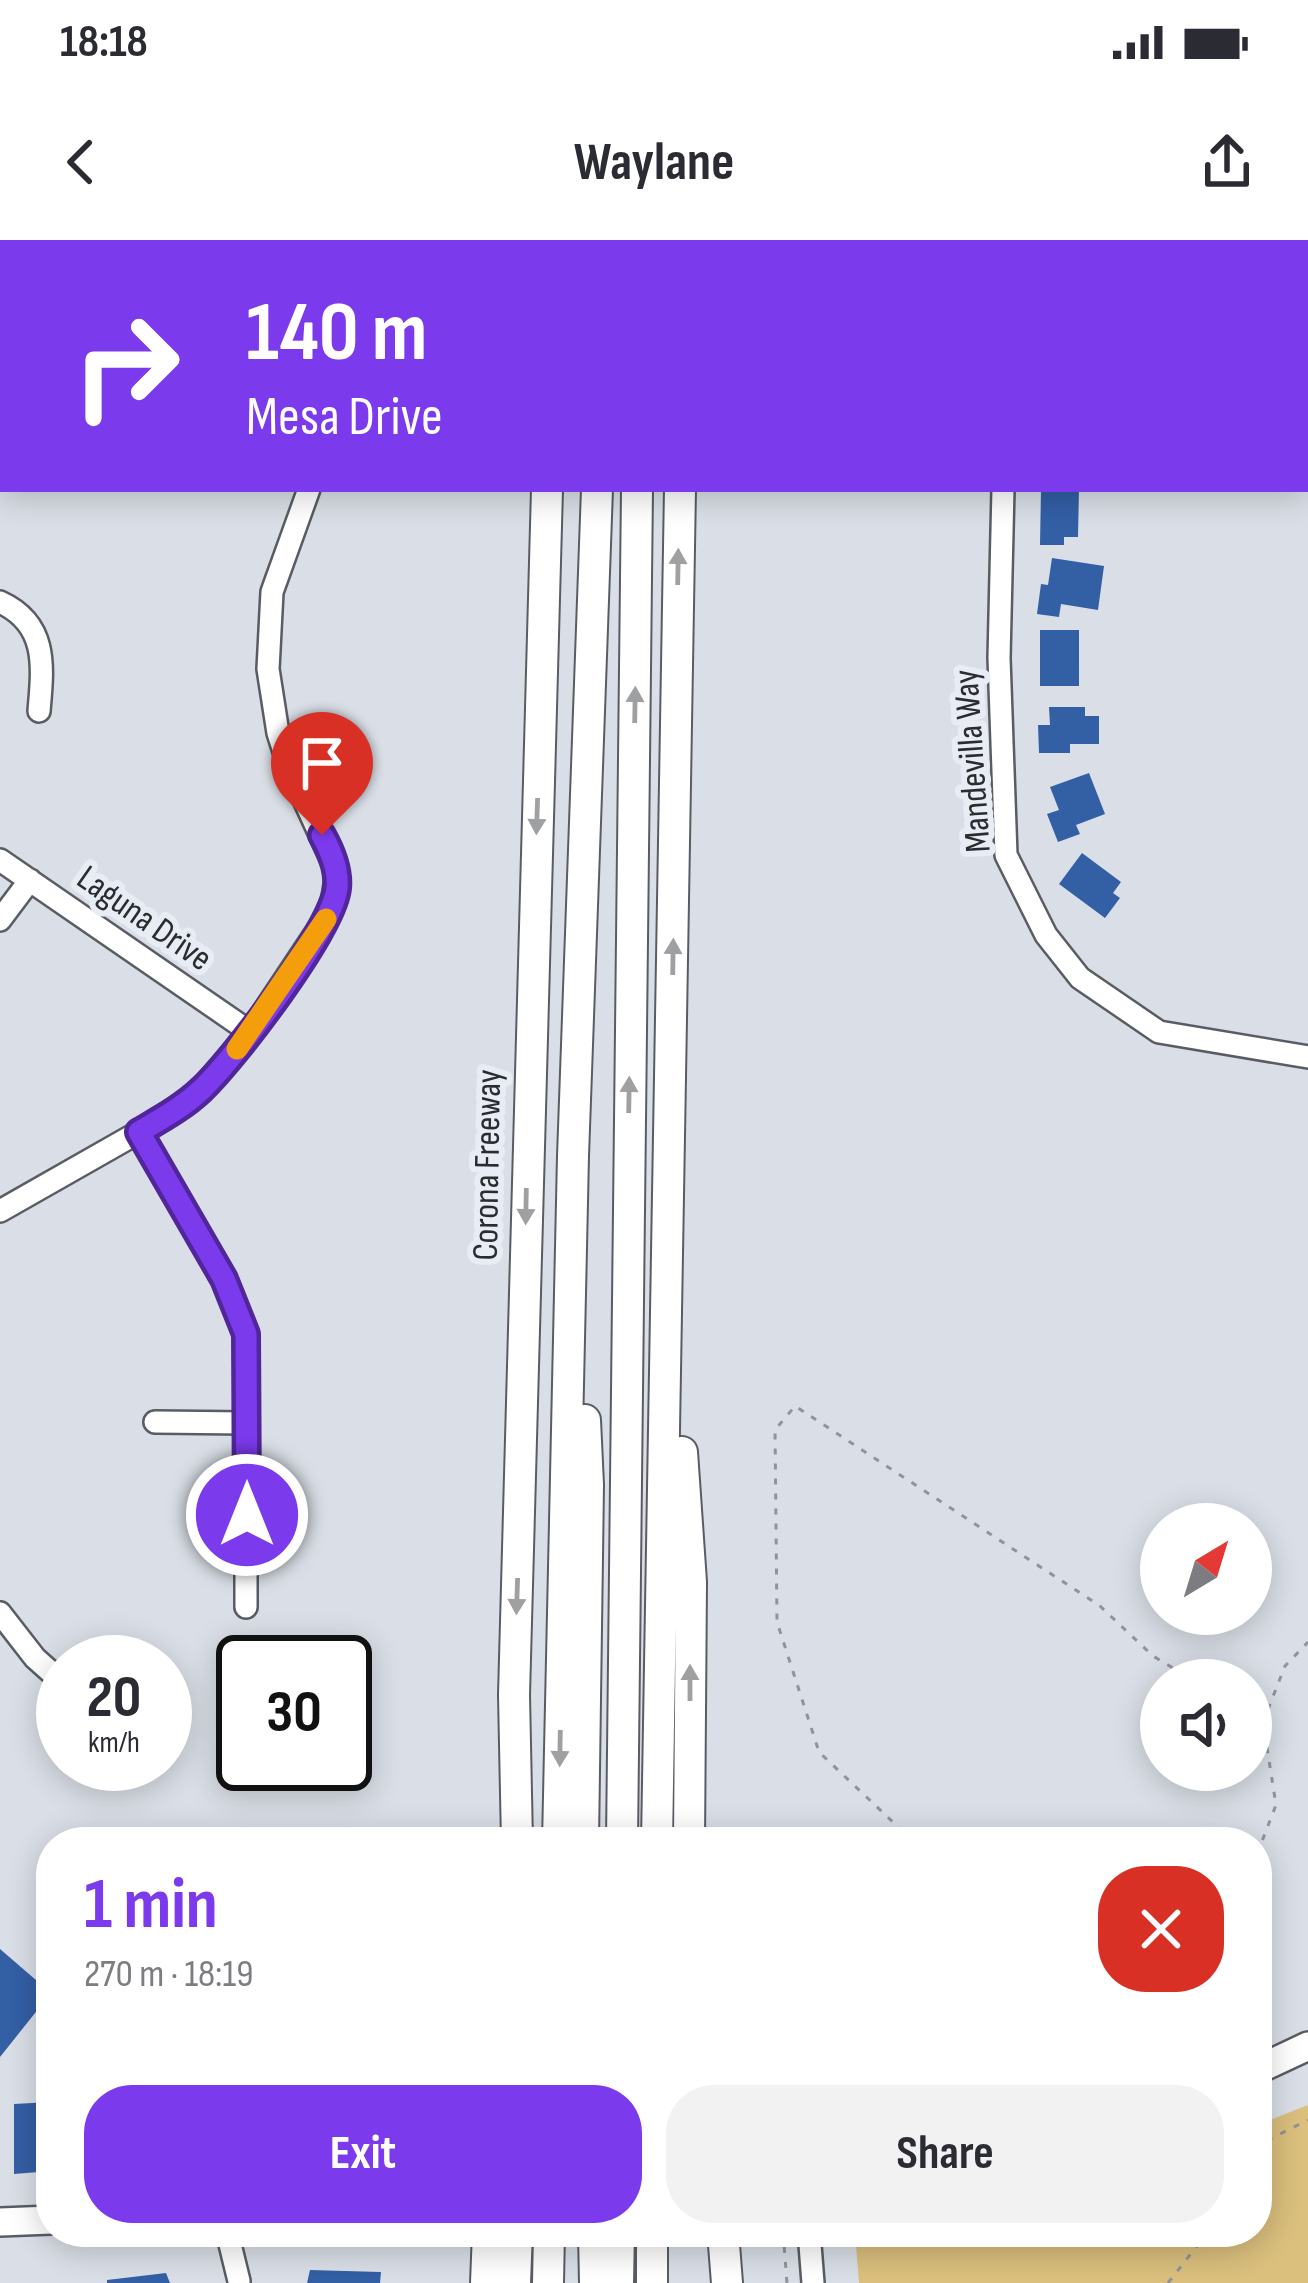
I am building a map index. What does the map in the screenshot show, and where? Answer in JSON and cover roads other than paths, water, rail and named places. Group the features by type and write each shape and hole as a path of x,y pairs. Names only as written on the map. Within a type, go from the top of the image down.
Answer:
{"highway":[{"name":"Corona Freeway","path":"517,1827 514,1695 547,492"},
{"path":"557,1827 572,1169 597,492"},
{"path":"622,1827 638,492"},
{"path":"657,1827 680,492"},
{"path":"572,1169 588,1485 583,1827"},
{"path":"602,1827 610,1485 627,1181"},
{"path":"668,1242 691,1582 689,1827"},
{"path":"508,1827 514,1695"},
{"path":"485,2283 487,2247"},
{"path":"515,2283 516,2247"},
{"path":"548,2283 578,2247"},
{"path":"577,2283 583,2247"},
{"path":"587,2247 595,2283"},
{"path":"592,2247 618,2283"}],"main road":[{"path":"1272,2063 1308,2046"},
{"path":"0,2222 36,2221"}],"street":[{"path":"0,1211 198,1093 250,1032 326,921 337,890 332,854 289,767 278,734 268,669 272,592 308,492"},
{"name":"Mandevilla Way","path":"1003,492 999,658 1006,855 1046,935 1080,978 1159,1031 1308,1057"},
{"path":"0,602 27,619 38,638 43,662 39,711"},
{"name":"Laguna Drive","path":"0,860 250,1032"},
{"path":"0,920 30,880"},
{"path":"139,1132 239,1312 249,1357 246,1607"},
{"path":"155,1422 247,1423"},
{"path":"0,1613 36,1659"},
{"path":"230,2247 238,2281"},
{"path":"810,2247 813,2283"}]}
